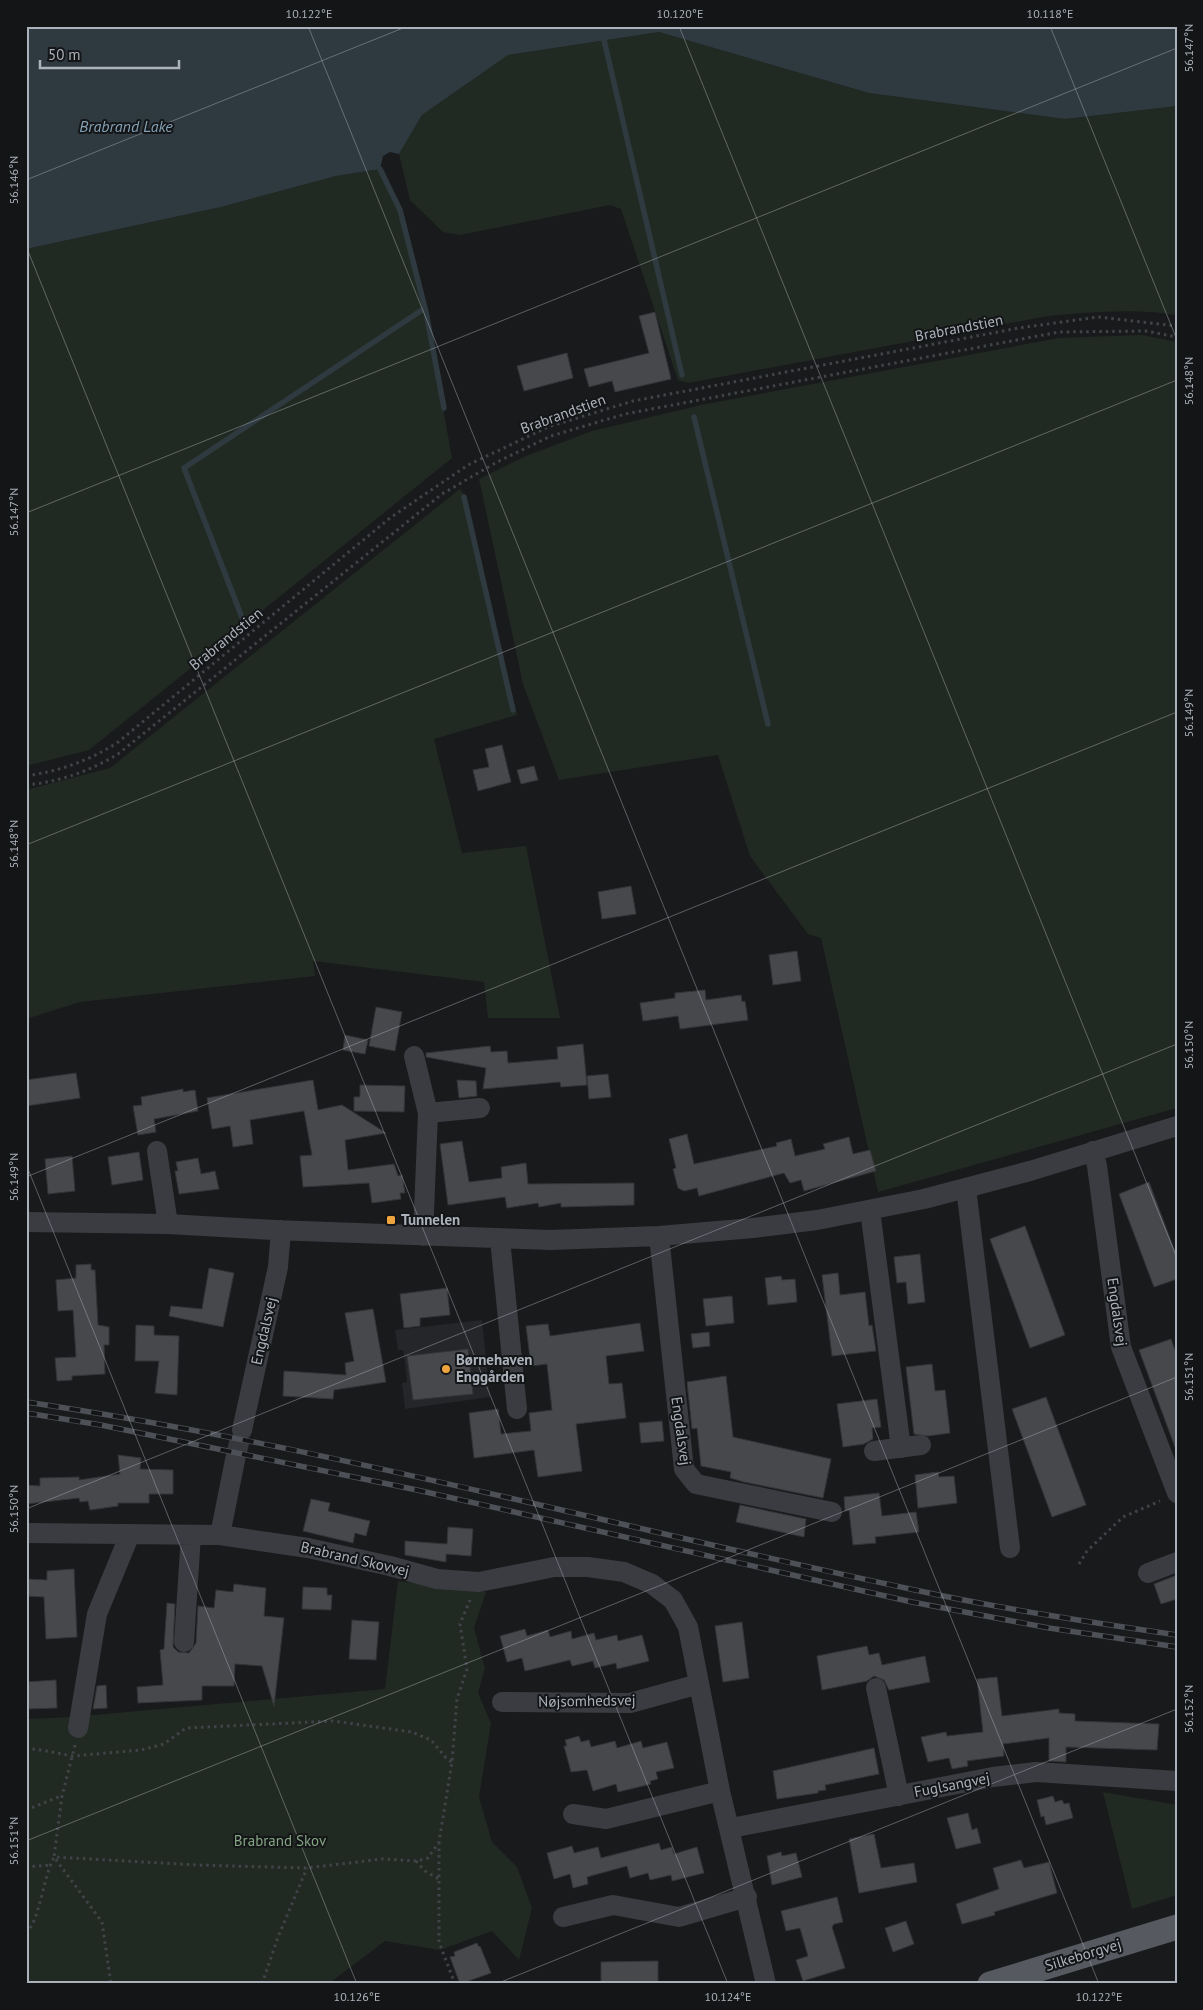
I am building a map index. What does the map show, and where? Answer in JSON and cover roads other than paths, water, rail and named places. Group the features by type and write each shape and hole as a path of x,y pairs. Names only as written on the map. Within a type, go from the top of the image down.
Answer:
{"main road":[{"name":"Silkeborgvej","path":"990,1984 1177,1927"}],"street":[{"path":"414,1056 428,1113 423,1236"},
{"path":"428,1113 480,1108"},
{"path":"26,1222 168,1224 500,1239 550,1240 659,1236 753,1228 870,1210 966,1188 1177,1126"},
{"path":"157,1151 168,1224"},
{"name":"Engdalsvej","path":"1093,1151 1097,1166 1121,1347 1173,1495"},
{"path":"966,1188 1010,1548"},
{"path":"870,1210 901,1448"},
{"name":"Engdalsvej","path":"245,1420 278,1267 281,1230"},
{"name":"Engdalsvej","path":"659,1236 684,1469 696,1484 832,1512"},
{"path":"500,1239 517,1408"},
{"path":"874,1451 921,1445"},
{"path":"220,1535 235,1460"},
{"name":"Brabrand Skovvej","path":"26,1533 220,1535 308,1548 390,1566 437,1579 480,1582 554,1567 588,1567 624,1572 652,1584 673,1600 688,1627 700,1684"},
{"path":"78,1728 97,1614 130,1534"},
{"path":"184,1642 192,1534"},
{"path":"1148,1573 1177,1562"},
{"path":"700,1684 720,1791 731,1828 766,1984"},
{"name":"Nøjsomhedsvej","path":"502,1702 630,1703 700,1684"},
{"path":"876,1688 899,1796"},
{"name":"Fuglsangvej","path":"731,1828 993,1777 1036,1772 1177,1781"},
{"path":"573,1814 606,1819 720,1791"},
{"path":"564,1918 613,1905 679,1918 747,1897"}],"water":[{"name":"Brabrand Lake","path":"26,26 1177,26 1177,106 1065,119 869,93 659,32 508,55 422,115 399,154 390,152 383,156 380,169 336,176 221,207 26,249"}],"waterway":[{"path":"604,40 682,375"},
{"path":"380,169 400,210 426,312 444,408"},
{"path":"243,620 184,468 425,308"},
{"path":"694,417 768,724"},
{"path":"464,497 513,710"}],"tunnel":[{"path":"235,1460 242,1430"}],"railway":[{"path":"26,1402 138,1420 361,1464 804,1566 948,1597 1046,1615 1177,1635"},
{"path":"26,1413 101,1425 417,1490 912,1602 1049,1628 1177,1647"}],"place":[{"name":"Tunnelen","path":"391,1220"},
{"name":"Børnehaven Enggården","path":"446,1369"}],"park label":[{"name":"Brabrand Skov","path":"280,1841"}]}
